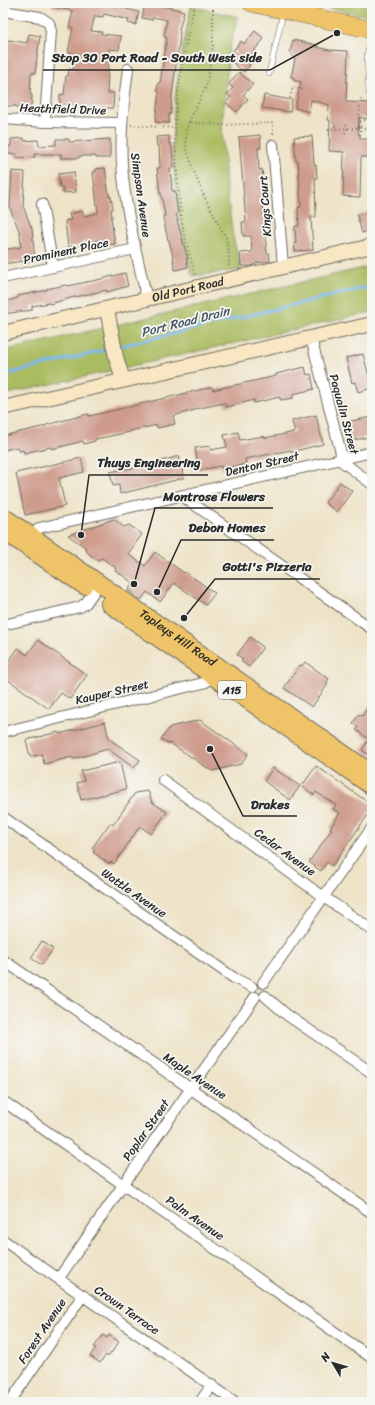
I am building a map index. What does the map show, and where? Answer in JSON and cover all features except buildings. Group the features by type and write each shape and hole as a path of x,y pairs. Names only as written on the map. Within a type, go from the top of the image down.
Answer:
{"highway":[{"path":"251,3 372,30"}],"main road":[{"name":"Old Port Road","path":"3,333 372,246"},
{"path":"107,309 111,336 123,380"},
{"path":"3,408 372,324"},
{"name":"Tapleys Hill Road","path":"3,516 29,542 215,672 372,787"},
{"name":"Tapleys Hill Road","path":"3,531 29,542"},
{"name":"Tapleys Hill Road","path":"215,672 372,773"}],"street":[{"path":"3,11 40,17 49,23 51,31 45,122"},
{"name":"Simpson Avenue","path":"128,69 126,124 122,164 126,202 147,300"},
{"name":"Heathfield Drive","path":"3,119 45,122 126,124"},
{"name":"Kings Court","path":"274,145 283,266"},
{"path":"42,204 53,267"},
{"name":"Prominent Place","path":"3,278 135,249"},
{"name":"Paqualin Street","path":"311,338 341,453 340,460 372,484"},
{"name":"Denton Street","path":"29,542 39,528 372,452"},
{"path":"182,496 372,629"},
{"path":"3,625 80,607 86,603 96,588"},
{"name":"Kauper Street","path":"3,732 203,684 215,672"},
{"name":"Cedar Avenue","path":"163,780 372,930"},
{"name":"Wattle Avenue","path":"3,817 234,978 252,987"},
{"path":"266,996 259,999 255,997 252,992 252,987 258,983 263,983 372,828"},
{"name":"Maple Avenue","path":"3,960 372,1213"},
{"path":"263,983 267,989 266,996"},
{"path":"266,996 287,1014 372,1073"},
{"name":"Poplar Street","path":"60,1278 123,1184 255,997"},
{"name":"Palm Avenue","path":"3,1101 372,1358"},
{"name":"Crown Terrace","path":"3,1240 60,1278 235,1402"},
{"name":"Forest Avenue","path":"10,1402 83,1295"},
{"path":"200,1402 212,1386"}],"lane":[{"path":"269,74 284,10"},
{"path":"369,93 367,54 372,40"}],"path":[{"path":"195,5 188,33 179,86 176,128 176,172 182,223 195,277"},
{"path":"213,9 213,45 207,84 189,122 186,133 186,147 204,196 226,238 229,253 230,273"},
{"path":"290,98 293,87 304,90"},
{"path":"360,136 360,100 369,93"},
{"path":"360,121 367,120"},
{"path":"189,122 220,125 273,123 274,145"},
{"path":"333,122 335,129 333,133"},
{"path":"345,133 347,128 346,122"},
{"path":"126,124 176,128"},
{"path":"328,129 361,128 372,130"}],"green space":[{"path":"305,3 372,3 372,17"},
{"path":"191,6 238,17 229,50 222,128 226,187 233,236 241,270 192,276 180,221 173,163 175,96"},
{"path":"372,266 372,312 3,395 3,351"}],"waterway":[{"name":"Port Road Drain","path":"117,347 372,286"},
{"name":"Port Road Drain","path":"3,375 110,349"}],"place":[{"name":"Stop 30 Port Road - South West side","path":"337,33"},
{"name":"Thuys Engineering","path":"81,535"},
{"name":"Montrose Flowers","path":"134,584"},
{"name":"Debon Homes","path":"157,592"},
{"name":"Gotti's Pizzeria","path":"184,618"},
{"name":"Drakes","path":"210,749"}]}
